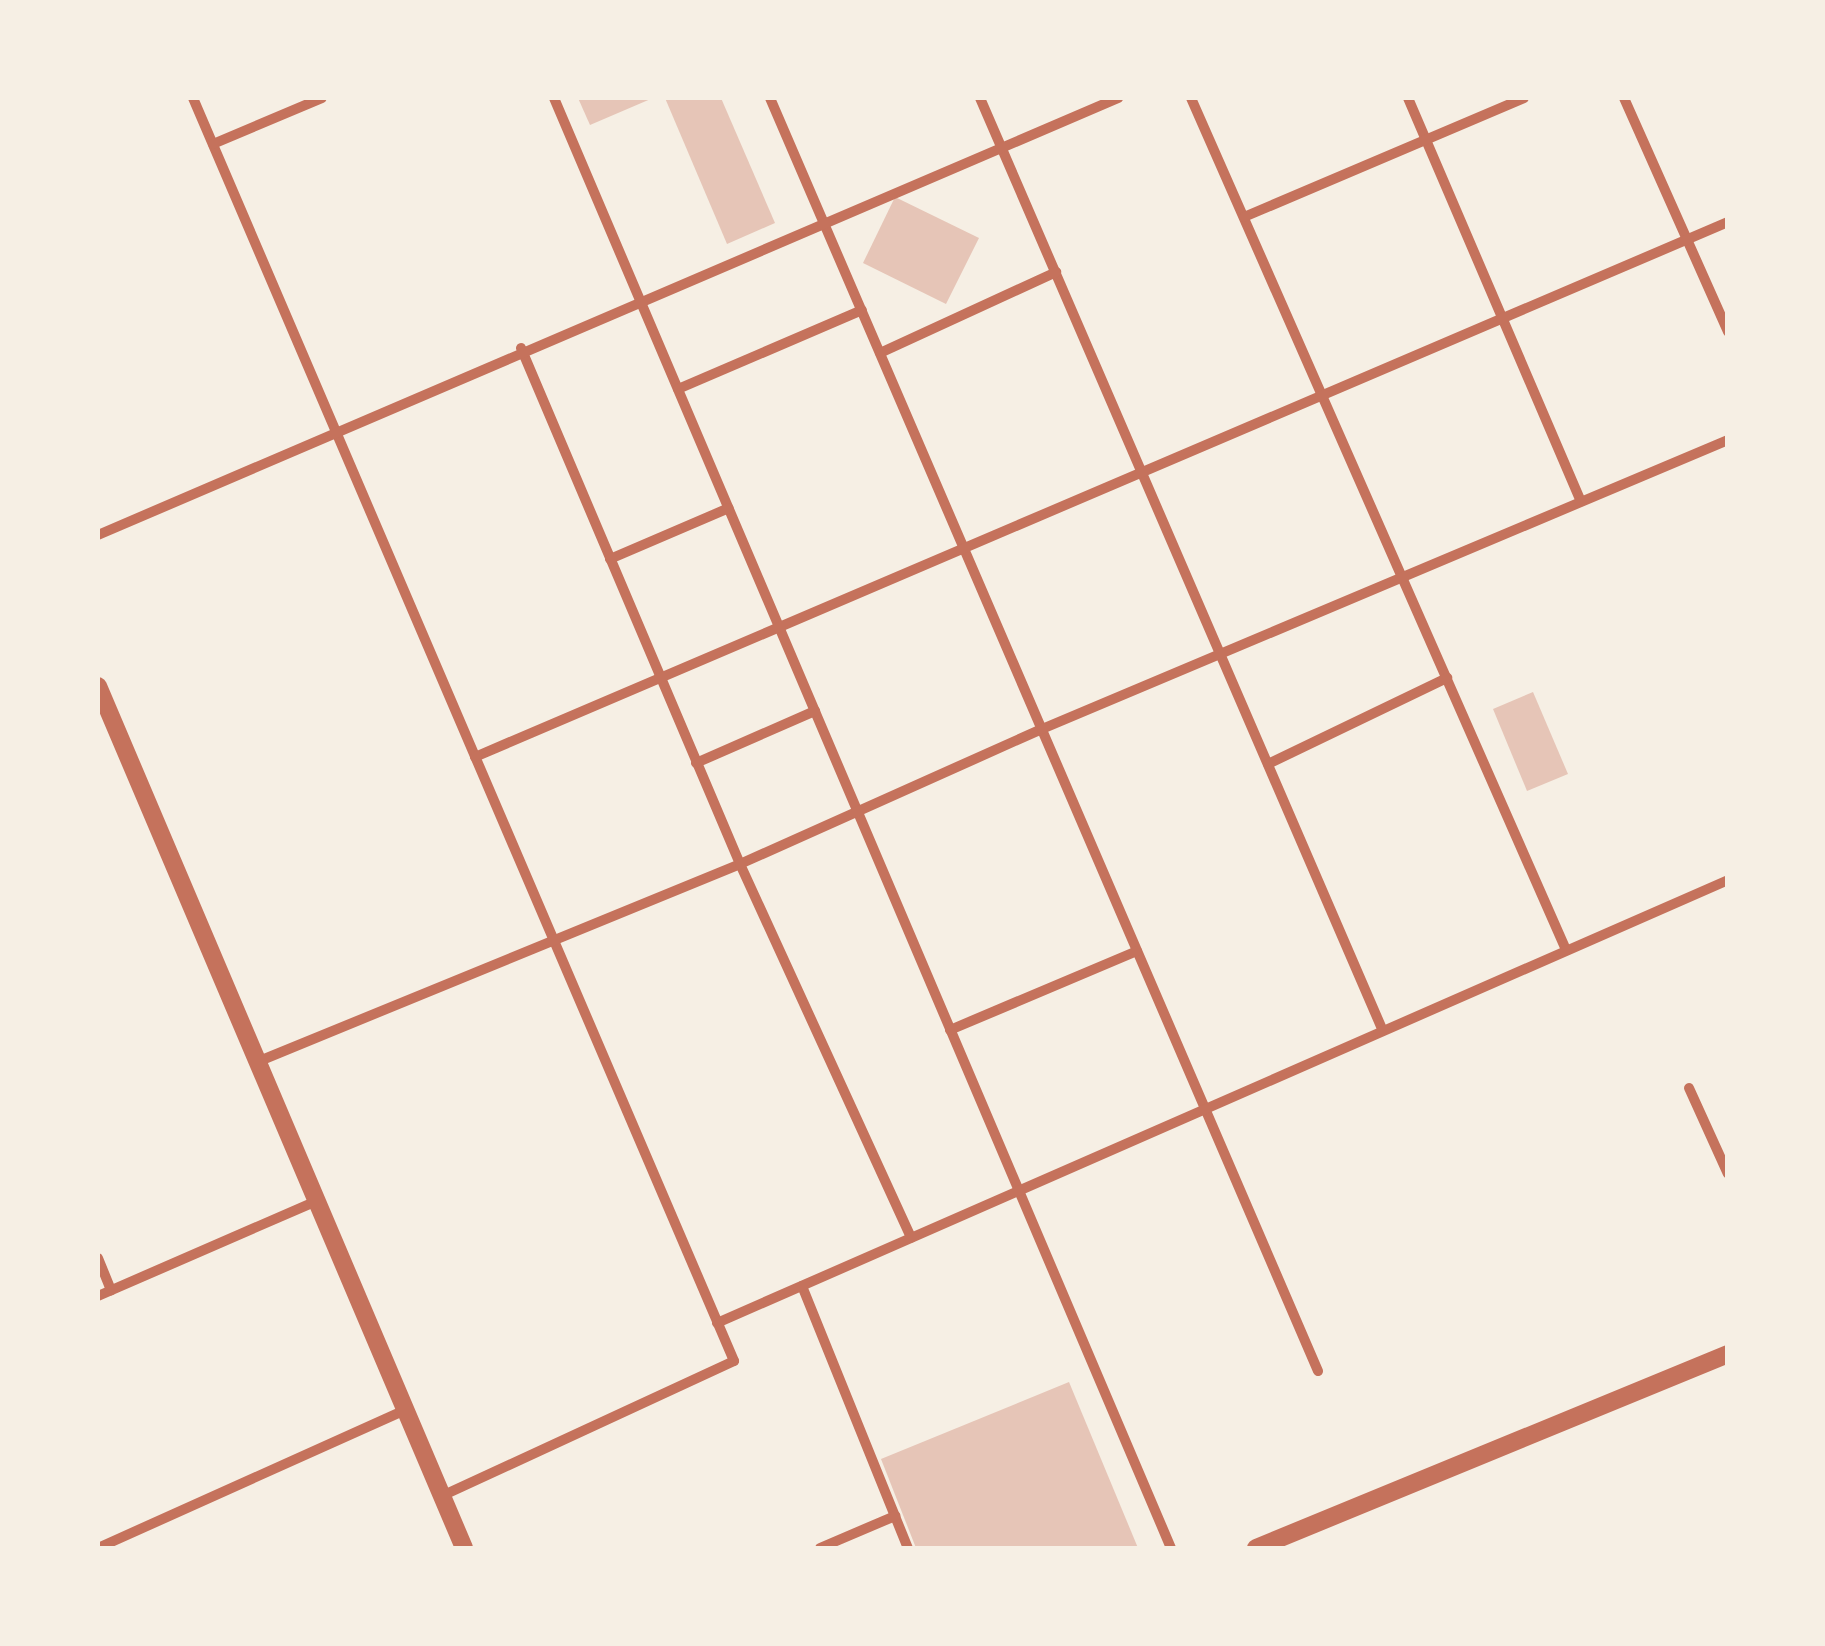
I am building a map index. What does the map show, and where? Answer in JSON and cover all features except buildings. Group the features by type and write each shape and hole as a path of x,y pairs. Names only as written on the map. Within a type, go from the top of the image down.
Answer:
{"street":[{"path":"193,98 734,1361 442,1496"},
{"path":"213,144 322,98"},
{"path":"554,98 1171,1548"},
{"path":"770,98 1318,1371"},
{"path":"980,98 1383,1031"},
{"path":"98,535 522,348 1118,98"},
{"path":"1191,98 1566,950"},
{"path":"1408,98 1581,502"},
{"path":"1244,217 1524,98"},
{"path":"1624,98 1728,332"},
{"path":"476,757 1728,222"},
{"path":"880,353 1056,272"},
{"path":"678,389 862,310"},
{"path":"522,348 740,864 911,1238"},
{"path":"257,1062 740,864 1042,729 1728,440"},
{"path":"610,559 729,508"},
{"path":"1268,764 1447,678"},
{"path":"98,686 101,706 464,1548"},
{"path":"696,762 814,710"},
{"path":"717,1323 1728,880"},
{"path":"950,1030 1137,951"},
{"path":"1689,1088 1728,1174"},
{"path":"98,1296 316,1201"},
{"path":"98,1258 111,1290"},
{"path":"802,1286 908,1548"},
{"path":"1256,1548 1728,1354"},
{"path":"98,1548 405,1410"},
{"path":"820,1548 894,1516"}]}
